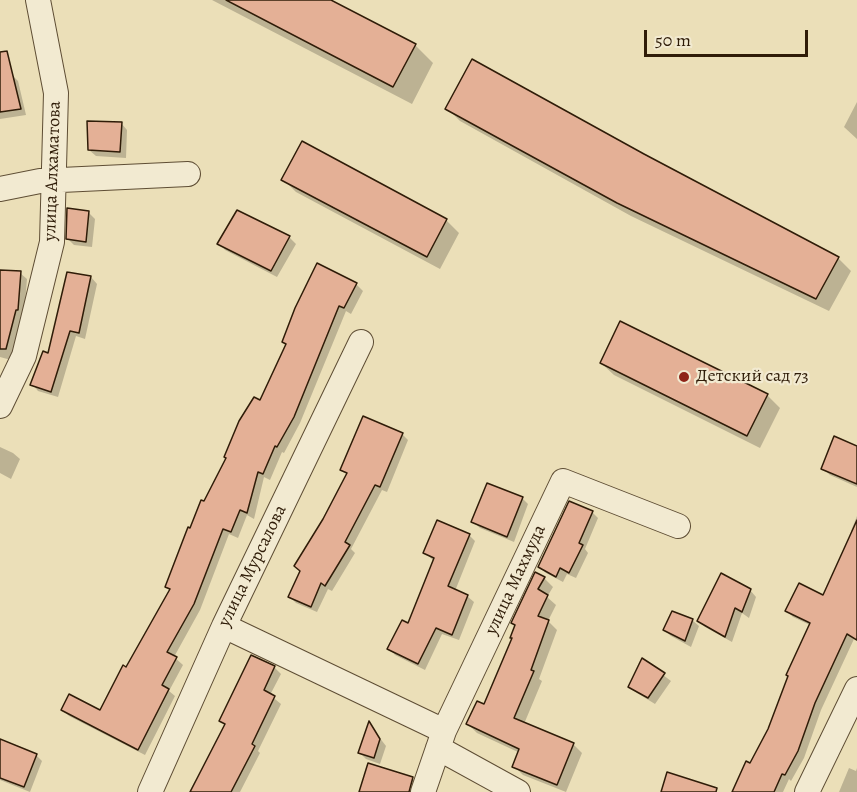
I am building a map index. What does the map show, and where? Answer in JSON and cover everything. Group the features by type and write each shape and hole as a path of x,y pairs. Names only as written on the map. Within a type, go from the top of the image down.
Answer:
{"street":[{"name":"улица Алхаматова","path":"0,406 24,356 52,242 56,93 38,0"},
{"path":"0,189 40,181 188,174"},
{"name":"улица Мурсалова","path":"150,792 224,626 361,342"},
{"name":"улица Махмуда","path":"423,792 441,739 563,482 678,526"},
{"path":"224,626 441,739 518,792"},
{"path":"807,792 857,689"}],"building":[{"path":"226,0 331,0 416,44 393,87"},
{"path":"7,51 21,109 0,112 0,52"},
{"path":"472,59 644,154 839,257 816,299 617,203 445,109"},
{"path":"87,121 122,122 120,152 88,150"},
{"path":"302,141 447,219 427,257 281,180"},
{"path":"67,208 89,211 86,242 66,239"},
{"path":"237,210 290,236 271,271 217,244"},
{"path":"317,263 357,283 344,308 339,306 294,417 277,447 275,446 263,474 258,472 247,513 240,510 231,532 223,529 194,604 167,652 177,657 162,685 169,689 138,750 61,710 69,694 100,710 123,665 126,667 170,589 165,587 188,527 190,528 201,500 204,501 226,458 224,457 239,421 254,397 260,400 286,344 282,342 295,308"},
{"path":"0,270 21,271 18,310 16,310 6,349 0,349"},
{"path":"67,272 91,276 79,333 70,331 51,392 30,385 43,351 48,353"},
{"path":"620,321 768,394 747,436 600,363"},
{"path":"363,416 403,433 380,487 375,485 345,542 350,545 325,586 321,583 311,607 288,597 300,571 294,566 323,519 347,473 340,470"},
{"path":"834,436 857,446 857,484 821,469"},
{"path":"487,483 523,497 507,537 471,522"},
{"path":"569,501 593,511 579,543 583,545 569,573 560,568 556,577 538,567"},
{"path":"437,520 470,534 448,586 468,595 452,635 436,628 418,664 387,649 402,620 408,623 434,558 423,553"},
{"path":"857,520 857,640 847,634 815,703 798,751 785,775 782,774 774,792 732,792 746,761 750,763 768,729 788,676 786,675 810,623 785,611 799,583 823,595"},
{"path":"535,572 545,577 538,589 548,595 538,616 549,620 531,670 534,671 514,718 574,743 557,785 512,767 519,749 466,724 477,701 484,704 512,638 510,638 515,625 511,623"},
{"path":"721,573 751,589 742,612 735,608 725,637 697,621"},
{"path":"672,611 693,619 685,641 663,630"},
{"path":"251,655 275,666 264,690 275,696 252,744 255,746 231,792 190,792 225,724 219,721"},
{"path":"642,658 665,673 648,698 628,687"},
{"path":"369,721 380,739 374,758 358,753"},
{"path":"0,739 37,754 24,787 0,778"},
{"path":"368,763 413,777 409,792 359,792"},
{"path":"667,772 717,788 716,792 661,792"}],"place":[{"name":"Детский сад 73","path":"684,377"}]}
